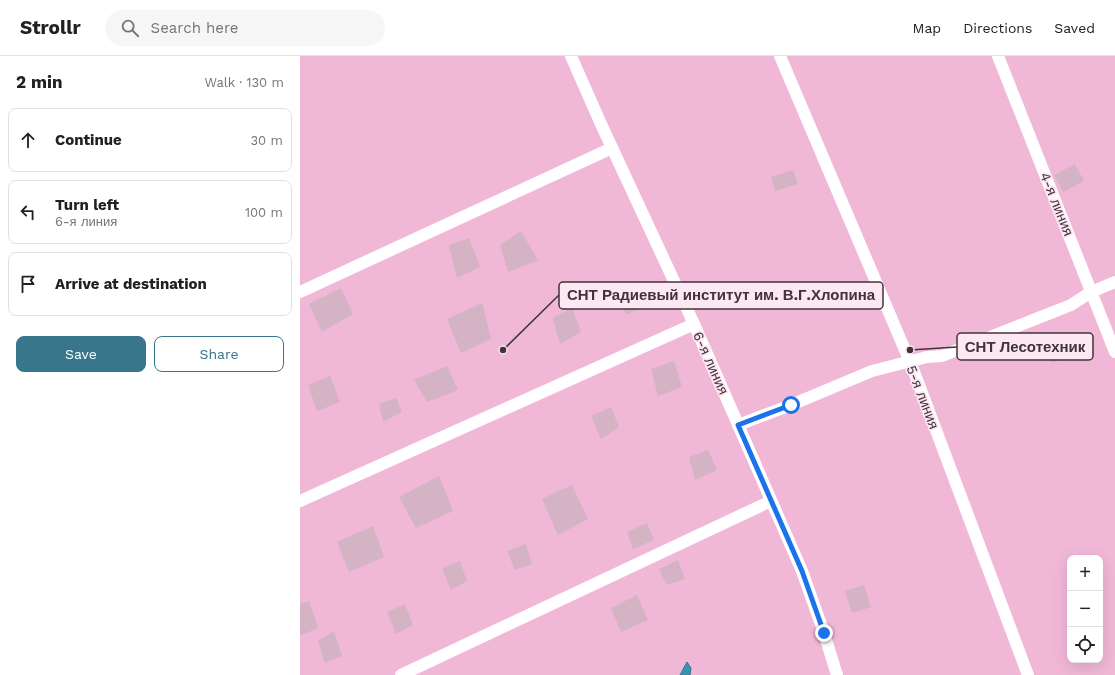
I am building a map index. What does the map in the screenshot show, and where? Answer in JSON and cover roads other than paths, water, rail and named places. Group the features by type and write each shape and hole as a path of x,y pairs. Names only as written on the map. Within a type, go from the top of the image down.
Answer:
{"street":[{"name":"6-я линия","path":"571,56 694,324 772,501 802,571 837,675"},
{"name":"5-я линия","path":"780,56 910,362 1028,675"},
{"name":"4-я линия","path":"998,56 1115,352"},
{"path":"300,292 612,148"},
{"path":"738,425 791,405 872,371 927,357 942,356 1071,305 1091,292 1115,282"},
{"path":"300,501 694,324"},
{"path":"401,675 772,501"}],"water":[{"path":"687,662 691,668 690,675 680,675"}],"place":[{"name":"СНТ Радиевый институт им. В.Г.Хлопина","path":"503,350"},
{"name":"СНТ Лесотехник","path":"910,350"}]}
